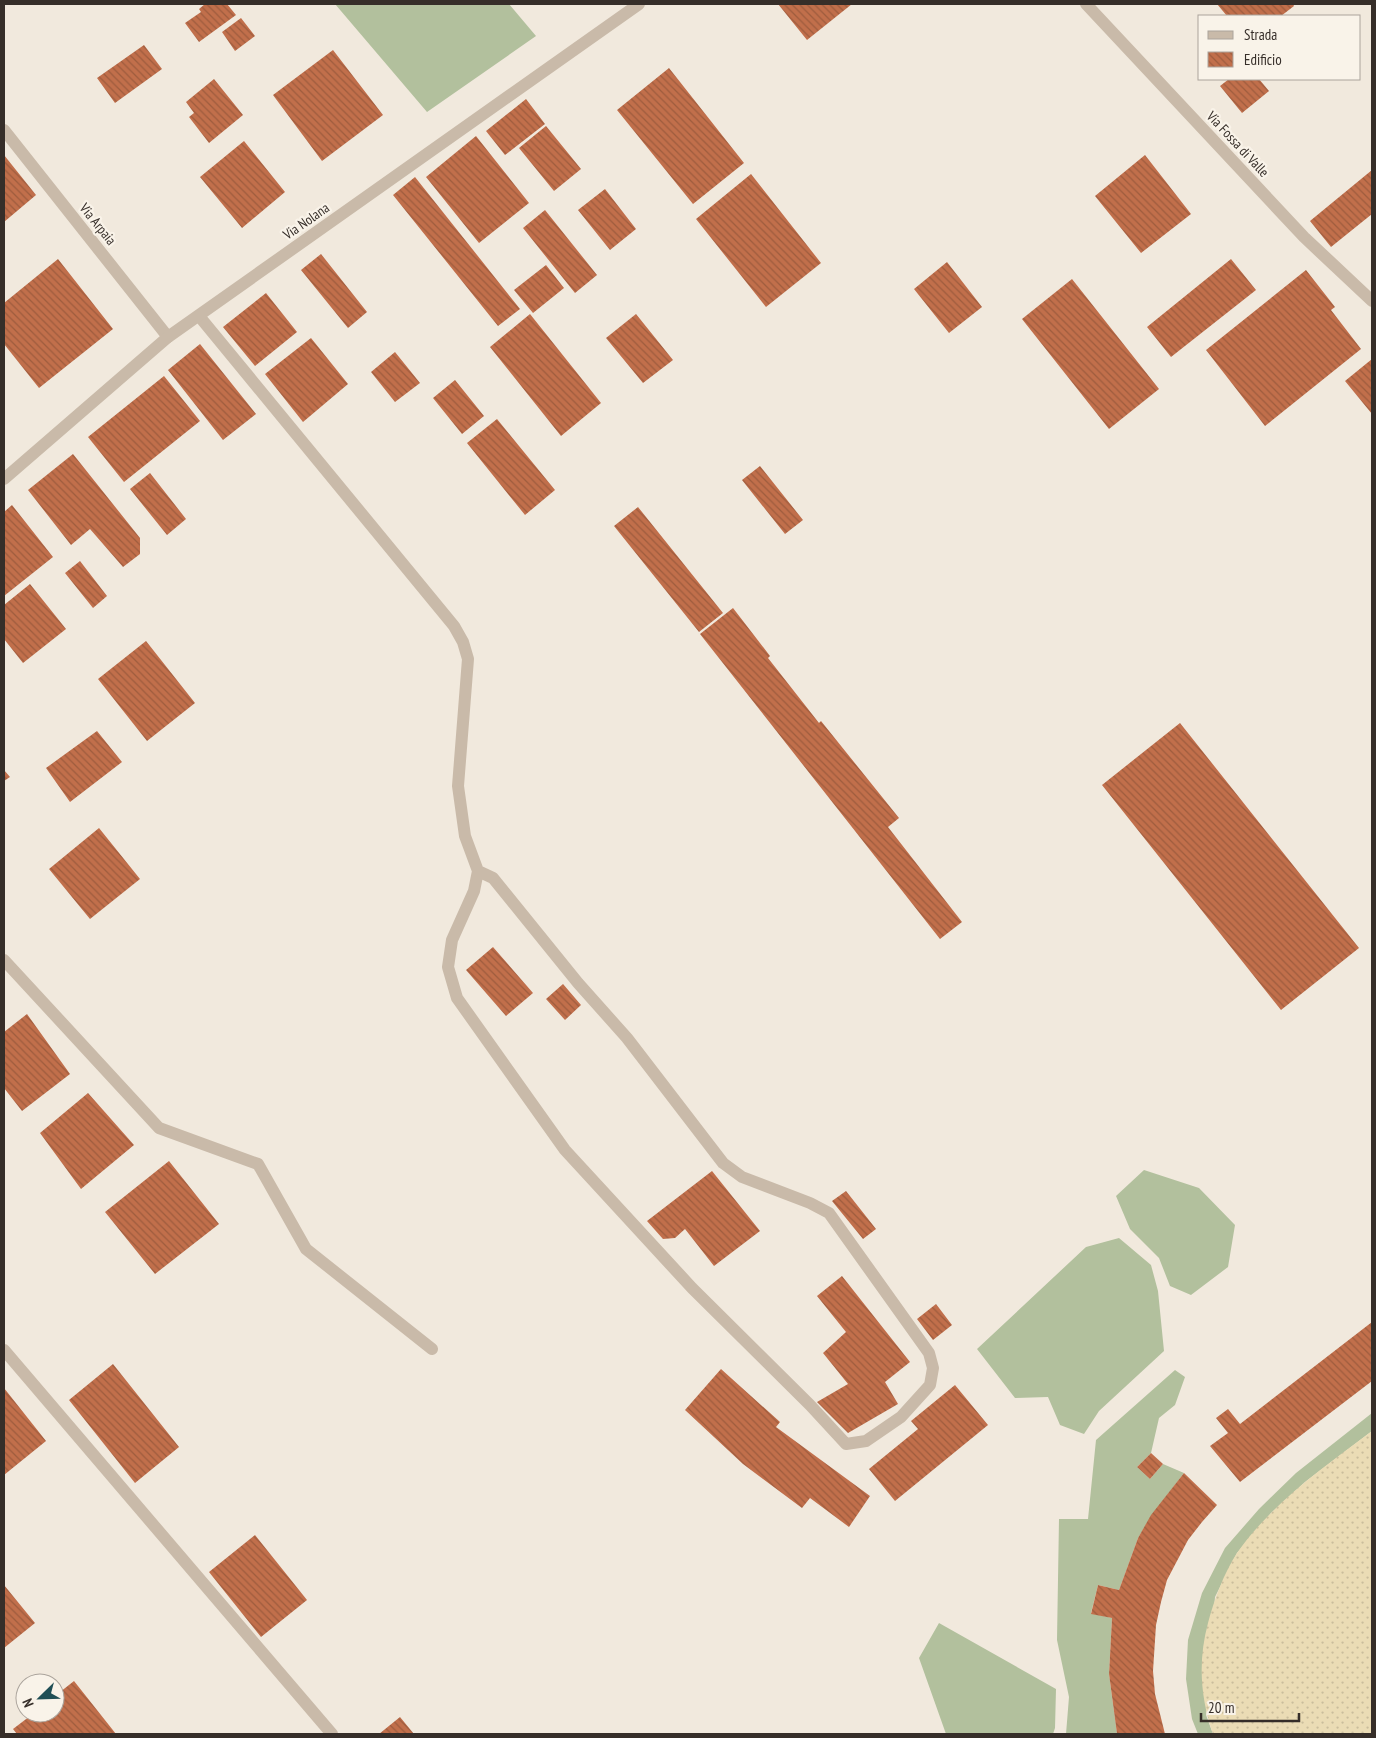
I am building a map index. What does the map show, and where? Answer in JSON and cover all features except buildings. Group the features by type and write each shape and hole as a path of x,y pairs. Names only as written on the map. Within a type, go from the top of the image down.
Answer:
{"street":[{"name":"Via Nolana","path":"4,478 168,337 639,4"},
{"name":"Via Fossa di Valle","path":"1086,4 1304,237 1372,301"},
{"name":"Via Arpaia","path":"4,130 168,337"},
{"path":"199,316 454,626 463,642 468,659 458,786 465,836 478,871 474,891 452,940 448,967 458,998 566,1150 692,1288 810,1405 846,1444 866,1441 901,1417 930,1386 933,1368 929,1353 829,1213 810,1203 742,1178 723,1163 627,1038 578,983 493,878 478,871"},
{"path":"4,960 159,1128 258,1164 306,1249 432,1349"},
{"path":"4,1350 332,1734"}],"green space":[{"path":"335,4 509,4 536,36 427,112"},
{"path":"1144,1170 1199,1188 1235,1225 1228,1267 1191,1295 1170,1286 1159,1258 1130,1229 1116,1196"},
{"path":"1119,1238 1151,1265 1158,1291 1164,1351 1099,1411 1084,1434 1060,1425 1048,1397 1015,1398 977,1349 1086,1247"},
{"path":"1175,1370 1185,1377 1175,1405 1159,1418 1151,1453 1137,1467 1150,1479 1163,1464 1184,1473 1152,1515 1138,1538 1119,1590 1098,1585 1091,1613 1112,1618 1109,1674 1117,1734 1066,1734 1069,1697 1057,1640 1059,1519 1088,1519 1096,1440"},
{"path":"1372,1413 1372,1431 1305,1482 1271,1513 1237,1553 1215,1597 1206,1715 1213,1734 1198,1734 1192,1719 1186,1679 1188,1640 1202,1593 1225,1548 1259,1509 1296,1473"},
{"path":"939,1623 1056,1689 1055,1728 1053,1734 946,1734 919,1658"}],"sand":[{"path":"1372,1431 1372,1734 1213,1734 1203,1692 1203,1651 1210,1614 1228,1569 1237,1553 1251,1535 1282,1502 1317,1472"}]}
